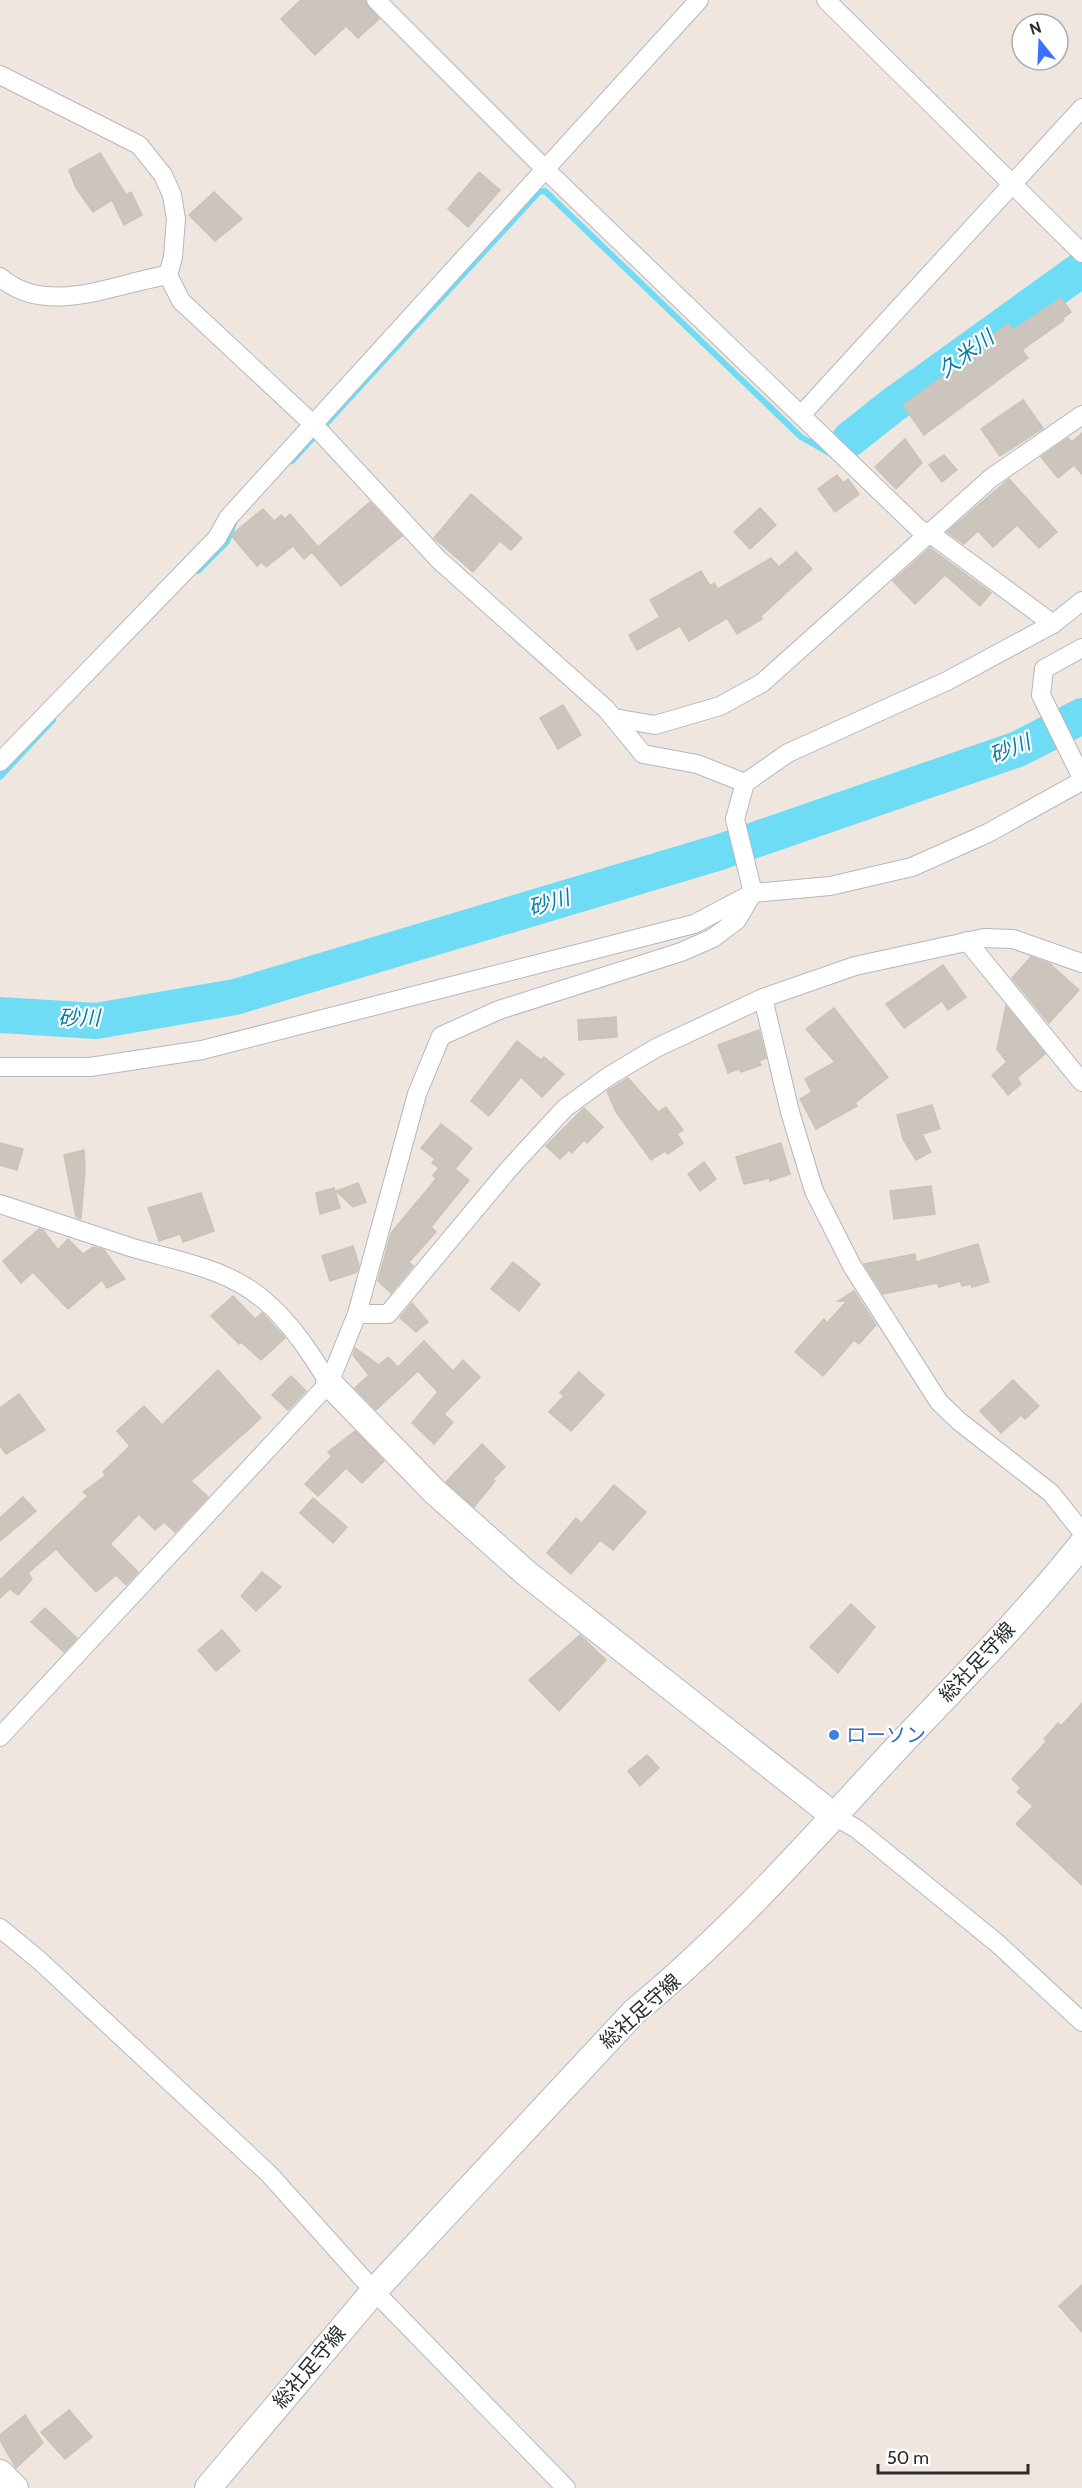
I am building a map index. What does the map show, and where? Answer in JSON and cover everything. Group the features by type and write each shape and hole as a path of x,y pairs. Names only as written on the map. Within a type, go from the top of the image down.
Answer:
{"main road":[{"path":"329,1383 434,1491 526,1573 834,1816"},
{"name":"総社足守線","path":"208,2488 374,2291 627,2019 680,1974 748,1910 1044,1589 1082,1544"},
{"path":"0,2473 15,2488"}],"street":[{"path":"376,0 545,169 837,447 918,528 1053,624"},
{"path":"0,762 217,538 228,518 318,429 545,169 699,0"},
{"path":"826,0 1082,254"},
{"path":"0,75 139,146 163,175 172,195 176,219 173,257 168,275 182,301 318,429 439,560 614,718 643,754 697,764 745,783"},
{"path":"802,414 1082,108"},
{"path":"0,277 7,283 31,293 68,295 115,290 146,278 168,275"},
{"path":"614,718 655,725 720,705 762,683 992,478 1082,415"},
{"path":"0,1737 329,1383 357,1314 417,1094 441,1036 499,1010 681,952 714,938 736,920 752,886 735,819 745,783 788,753 947,681 1053,624 1081,604"},
{"path":"1044,669 1082,648"},
{"path":"1044,669 1082,654"},
{"path":"0,1067 90,1067 202,1050 694,924 752,886 830,886 912,867 988,832 1082,779 1041,695 1044,669"},
{"path":"357,1314 388,1314 508,1170 564,1108 609,1076 656,1048 763,998 855,966 967,941 984,938 1013,939 1082,963"},
{"path":"967,941 1082,1082"},
{"path":"763,998 790,1112 814,1191 852,1266 939,1402 960,1422 1051,1493 1082,1532"},
{"path":"0,1204 131,1247 209,1269 241,1284 265,1300 301,1340 329,1383"},
{"path":"834,1816 858,1829 998,1944 1082,2022"},
{"path":"0,1928 40,1960 269,2174 374,2291 566,2488"}],"building":[{"path":"301,0 364,0 379,19 358,38 346,26 315,55 281,19"},
{"path":"100,153 126,195 131,192 142,215 124,225 112,200 93,212 76,188 69,170"},
{"path":"479,172 500,190 468,227 448,209"},
{"path":"214,192 242,219 215,241 189,215"},
{"path":"1061,298 1071,312 1063,318 1064,320 1022,350 1028,358 924,435 903,405 989,344 986,340 1008,324 1013,330"},
{"path":"1023,400 1043,428 1000,456 981,429"},
{"path":"1082,433 1082,474 1074,465 1058,478 1041,457 1068,438 1072,442"},
{"path":"905,439 922,463 896,489 875,467"},
{"path":"944,455 957,470 942,482 929,465"},
{"path":"837,475 843,483 848,479 859,494 835,512 818,489"},
{"path":"1009,479 1057,532 1039,548 1017,525 993,547 978,531 964,544 947,532"},
{"path":"471,494 522,538 511,550 500,541 473,572 434,538"},
{"path":"370,502 402,536 341,586 312,552"},
{"path":"760,508 776,525 750,549 734,532"},
{"path":"263,509 274,521 281,515 285,519 290,514 318,547 304,559 293,546 266,567 262,562 257,566 231,535"},
{"path":"930,548 991,593 980,606 945,575 915,604 893,581"},
{"path":"796,552 812,569 761,616 762,619 737,634 727,618 689,641 680,626 637,650 629,635 660,617 650,600 701,571 710,586 714,583 718,589 771,558 779,567"},
{"path":"563,705 581,735 558,749 540,718"},
{"path":"1031,957 1050,964 1079,990 1049,1023 1012,978"},
{"path":"943,965 966,997 948,1010 942,1001 904,1028 886,1004"},
{"path":"1006,1006 1045,1054 1017,1078 1021,1084 1008,1095 992,1075 1007,1062 997,1049"},
{"path":"834,1008 888,1077 855,1103 857,1106 816,1129 800,1099 812,1092 805,1079 835,1062 806,1029"},
{"path":"616,1017 617,1037 579,1040 578,1020"},
{"path":"759,1030 766,1058 759,1061 761,1065 741,1072 739,1069 728,1073 718,1045"},
{"path":"517,1041 541,1060 544,1057 564,1074 542,1097 521,1077 489,1116 471,1101"},
{"path":"628,1078 658,1112 666,1107 683,1130 677,1134 683,1143 668,1154 665,1151 651,1160 616,1112 607,1091"},
{"path":"932,1105 940,1129 922,1134 931,1152 916,1160 903,1139 897,1115"},
{"path":"584,1108 603,1127 587,1143 584,1140 572,1153 569,1150 560,1159 546,1146"},
{"path":"441,1124 472,1148 455,1169 469,1180 431,1227 436,1232 409,1262 413,1266 391,1293 378,1281 391,1233 436,1179 433,1175 439,1168 432,1163 435,1159 421,1148"},
{"path":"0,1143 23,1149 17,1170 0,1165"},
{"path":"781,1143 790,1174 770,1181 770,1178 744,1184 736,1157"},
{"path":"84,1150 85,1169 81,1219 76,1217 64,1155"},
{"path":"704,1162 716,1179 700,1191 688,1174"},
{"path":"358,1183 366,1202 353,1207 336,1191"},
{"path":"931,1186 935,1214 894,1219 890,1191"},
{"path":"334,1188 340,1208 320,1214 316,1193"},
{"path":"201,1193 214,1231 183,1242 180,1234 159,1241 148,1208"},
{"path":"39,1229 43,1230 58,1250 68,1239 83,1254 93,1247 104,1250 125,1279 107,1288 102,1280 68,1309 33,1272 21,1283 3,1261"},
{"path":"978,1244 989,1282 972,1287 971,1284 962,1286 960,1281 939,1287 937,1283 883,1294 864,1264 915,1254 916,1262"},
{"path":"353,1246 359,1265 357,1272 330,1281 322,1256"},
{"path":"513,1262 540,1284 519,1311 491,1289"},
{"path":"854,1291 876,1325 859,1344 854,1340 823,1376 795,1352 824,1319 827,1323 847,1301 838,1301"},
{"path":"233,1296 255,1319 262,1313 285,1338 261,1360 241,1342 239,1344 211,1316"},
{"path":"412,1303 428,1322 416,1332 400,1318"},
{"path":"424,1341 453,1371 463,1360 480,1377 444,1414 453,1422 434,1444 412,1423 438,1392 418,1371 376,1410 355,1388 369,1375 353,1355 355,1348 379,1365 388,1357 398,1367"},
{"path":"218,1370 261,1418 191,1481 208,1497 175,1532 164,1522 155,1530 139,1514 110,1544 138,1572 126,1585 116,1575 96,1592 56,1549 28,1573 32,1579 18,1595 10,1589 0,1598 0,1580 88,1496 83,1492 106,1475 103,1472 130,1446 117,1431 144,1406 162,1425"},
{"path":"579,1372 604,1395 571,1431 549,1412 564,1396 560,1393"},
{"path":"291,1376 306,1391 288,1410 272,1395"},
{"path":"1013,1380 1039,1406 1025,1419 1021,1415 1001,1433 980,1411"},
{"path":"19,1394 45,1430 6,1454 0,1446 0,1408"},
{"path":"355,1431 384,1461 362,1483 346,1468 318,1496 305,1484 332,1456 328,1452"},
{"path":"482,1444 505,1467 493,1479 495,1481 474,1507 446,1482"},
{"path":"614,1485 646,1512 613,1550 600,1540 571,1574 547,1553 576,1518 582,1523"},
{"path":"23,1497 36,1511 0,1541 0,1518"},
{"path":"313,1498 347,1527 333,1543 300,1513"},
{"path":"262,1572 281,1587 256,1611 241,1596"},
{"path":"851,1604 875,1627 838,1673 810,1647"},
{"path":"45,1608 77,1638 64,1652 31,1622"},
{"path":"222,1630 240,1651 216,1671 198,1650"},
{"path":"580,1635 606,1660 559,1711 529,1680"},
{"path":"1082,1703 1082,1885 1016,1824 1033,1806 1017,1792 1021,1788 1012,1779 1047,1741 1044,1739 1058,1723 1061,1726"},
{"path":"647,1755 659,1768 640,1786 628,1771"},
{"path":"1082,2285 1082,2332 1059,2306"},
{"path":"69,2410 92,2437 65,2459 41,2432"},
{"path":"25,2415 43,2443 16,2468 0,2440 0,2435"}],"waterway":[{"path":"292,461 539,192 545,191 801,437 829,453 850,439"},
{"name":"久米川","path":"850,439 893,405 1082,269"},
{"path":"198,571 227,542 234,523"},
{"name":"砂川","path":"0,1015 96,1021 235,997 720,852 1018,749 1082,716"},
{"path":"0,777 53,720"}],"place":[{"name":"ローソン","path":"834,1735"}]}
